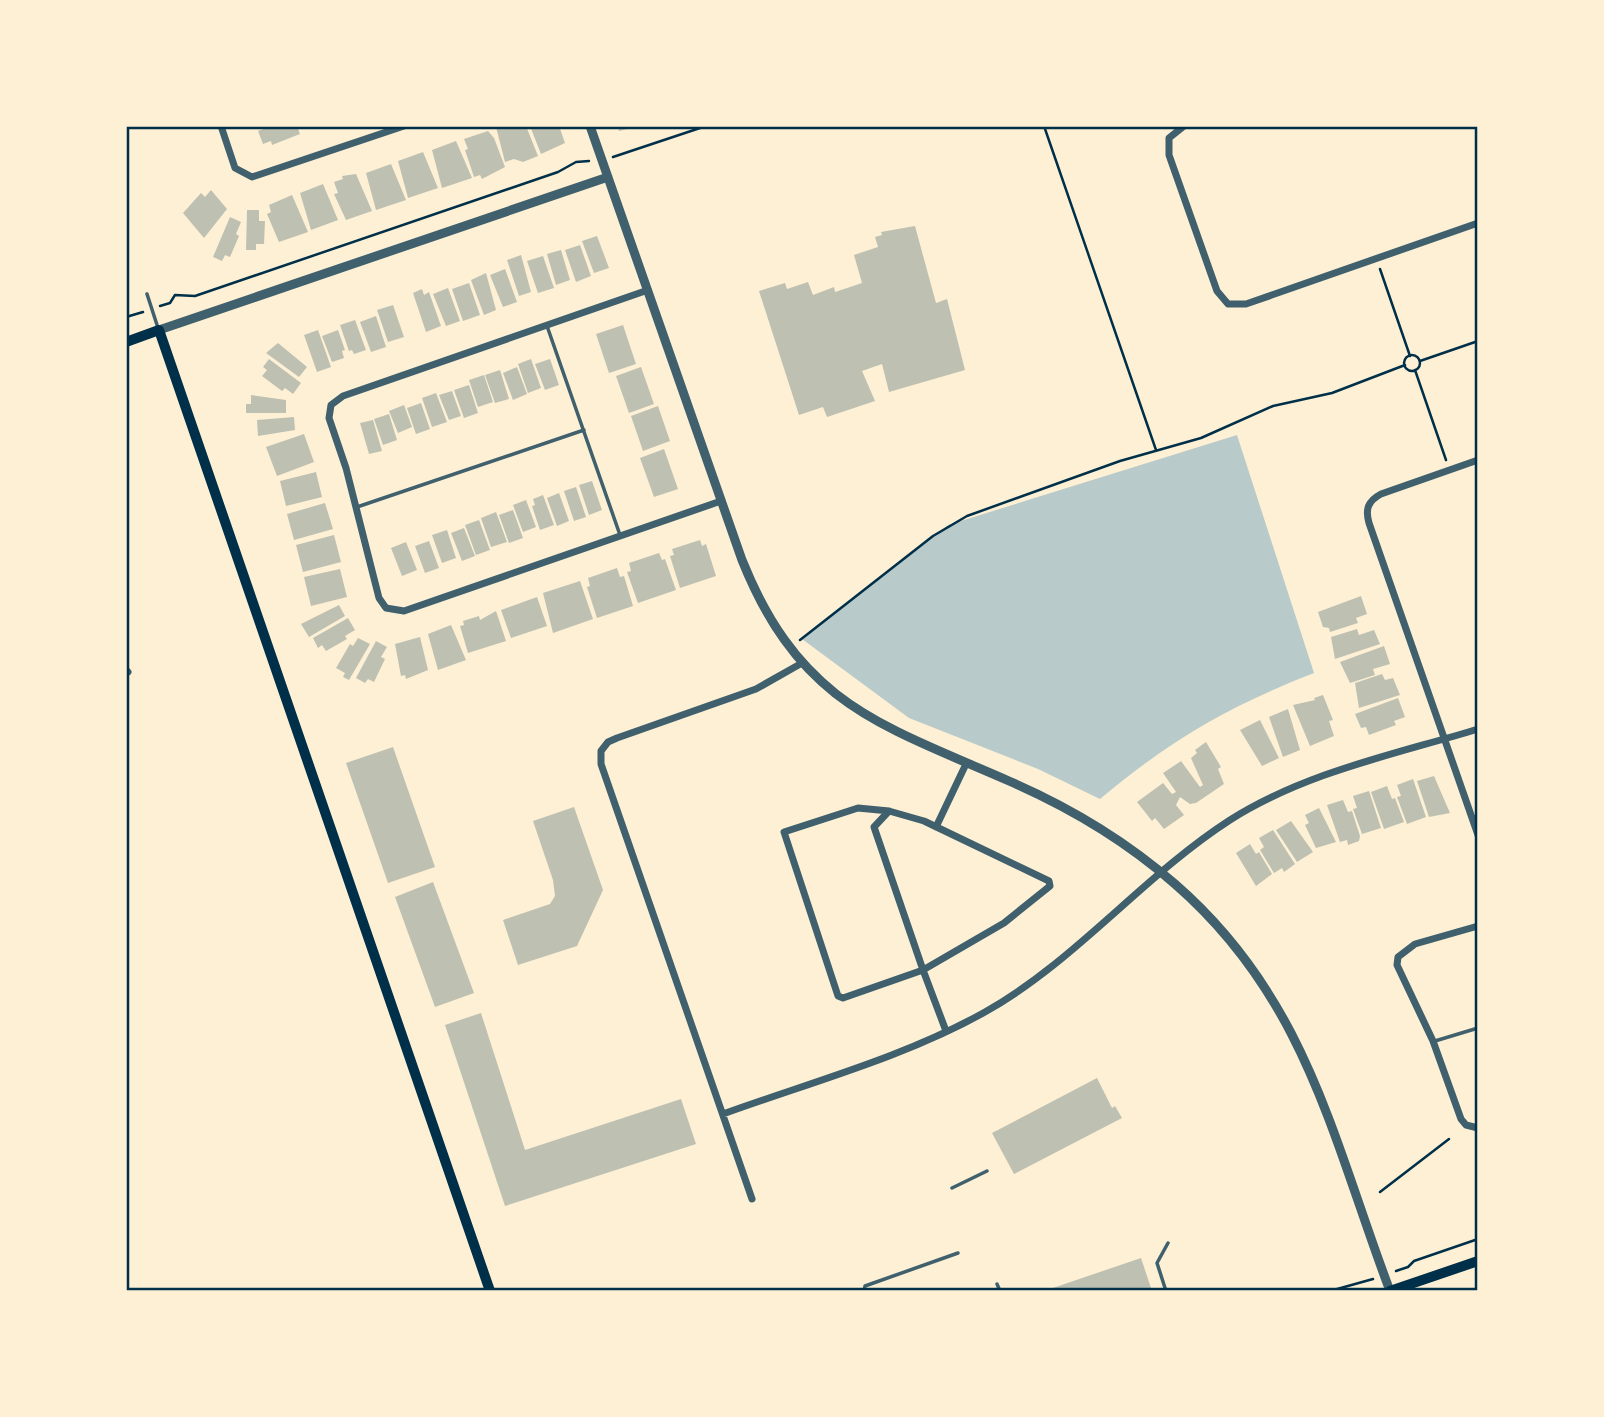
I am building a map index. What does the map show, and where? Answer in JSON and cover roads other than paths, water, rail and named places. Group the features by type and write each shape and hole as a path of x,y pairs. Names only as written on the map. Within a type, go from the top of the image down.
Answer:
{"main road":[{"path":"126,342 159,330 490,1291"},
{"path":"1390,1291 1478,1261"}],"street":[{"path":"220,126 235,167 252,177 404,126"},
{"path":"590,126 752,584 789,647 802,663 867,718 1060,805 1126,846 1162,873 1198,906 1237,951 1275,1002 1299,1044 1323,1098 1390,1291"},
{"path":"1184,126 1169,138 1169,155 1223,301 1234,306 1478,223"},
{"path":"159,330 608,177"},
{"path":"648,290 336,400 329,410 329,418 379,598 386,608 397,612 721,500"},
{"path":"1478,460 1381,494 1373,498 1367,509 1369,523 1447,739 1478,835"},
{"path":"752,1199 601,764 601,751 617,738 766,685 802,663"},
{"path":"723,1114 946,1031 1026,986 1205,837 1276,794 1337,769 1478,729"},
{"path":"936,827 966,764"},
{"path":"858,808 889,811 936,827 1049,881 1050,887 1004,923 923,970 843,998 838,996 784,832 858,808"},
{"path":"889,811 874,827 946,1031"},
{"path":"1478,926 1415,944 1398,957 1399,972 1433,1041 1461,1118 1466,1125 1478,1128"}],"lane":[{"path":"147,294 159,330"},
{"path":"547,326 620,536"},
{"path":"356,508 583,430"},
{"path":"1433,1041 1478,1028"},
{"path":"952,1188 987,1171"},
{"path":"1166,1291 1157,1263 1168,1243"},
{"path":"864,1291 865,1286 958,1253"},
{"path":"997,1284 1000,1291"}]}
